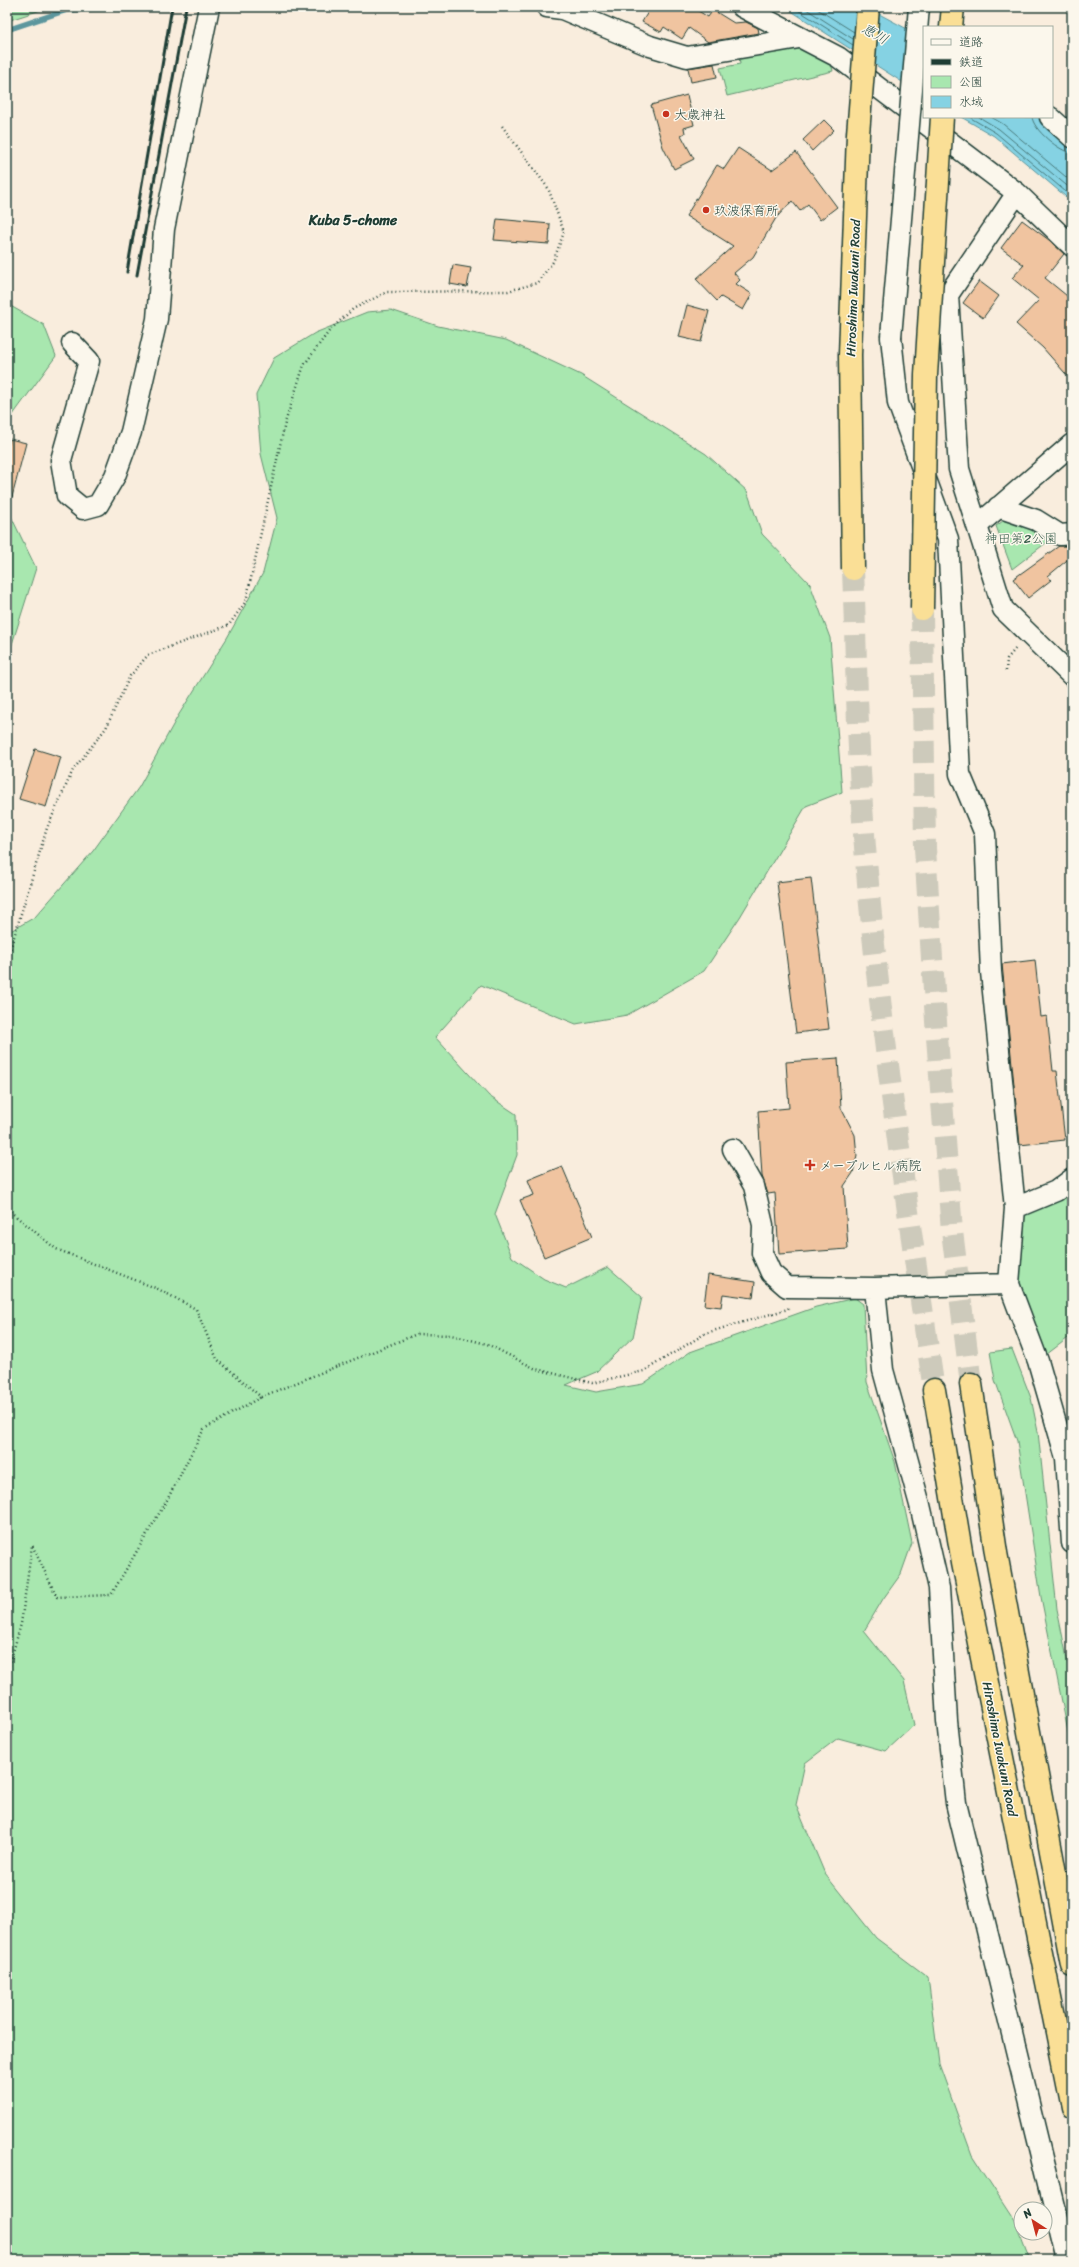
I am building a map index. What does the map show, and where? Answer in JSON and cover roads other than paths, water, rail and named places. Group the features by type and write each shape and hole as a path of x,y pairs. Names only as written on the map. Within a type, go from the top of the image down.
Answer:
{"highway":[{"name":"Hiroshima Iwakuni Road","path":"853,569 850,355 858,134 868,7"},
{"path":"951,26 953,7"},
{"path":"922,609 926,375 942,118"},
{"path":"971,1384 996,1553 1072,1966"},
{"name":"Hiroshima Iwakuni Road","path":"934,1390 965,1571 1072,2107"}],"street":[{"path":"72,344 88,361 61,460 67,496 83,509 98,505 115,476 131,432 156,319 164,229 209,7"},
{"path":"548,7 562,9 650,46 687,57 799,38"},
{"path":"742,7 838,57 1017,192 1072,246"},
{"path":"919,7 891,337 898,404 948,539 960,774 985,834 990,972 1015,1208 1009,1284 1038,1361 1069,1458 1072,1543"},
{"path":"1051,118 1072,136"},
{"path":"1017,192 948,295 959,469 1003,609 1072,676"},
{"path":"977,526 1072,444"},
{"path":"998,507 1036,520 1060,535 1072,534"},
{"path":"733,1149 754,1186 763,1225 762,1253 771,1273 786,1287 875,1288 1009,1284"},
{"path":"1015,1208 1056,1191 1072,1179"},
{"path":"875,1288 883,1370 920,1505 939,1588 947,1721 956,1803 1066,2260"}],"water":[{"name":"恵川","path":"785,7 866,7 923,37 923,95"},
{"path":"963,118 1046,118 1072,139 1072,202 994,136"}],"waterway":[{"path":"7,30 67,10 115,7"}],"tunnel":[{"path":"853,569 860,776 875,953 892,1099 934,1390"},
{"path":"922,609 925,848 937,1037 952,1231 971,1384"}],"railway":[{"path":"127,272 172,7"},
{"path":"137,275 186,7"}],"place":[{"name":"大歳神社","path":"666,114"},
{"name":"玖波保育所","path":"706,210"},
{"name":"メープルヒル病院","path":"810,1165"}],"district":[{"name":"Kuba 5-chome","path":"353,220"}],"park label":[{"name":"神田第2公園","path":"1021,538"}]}
